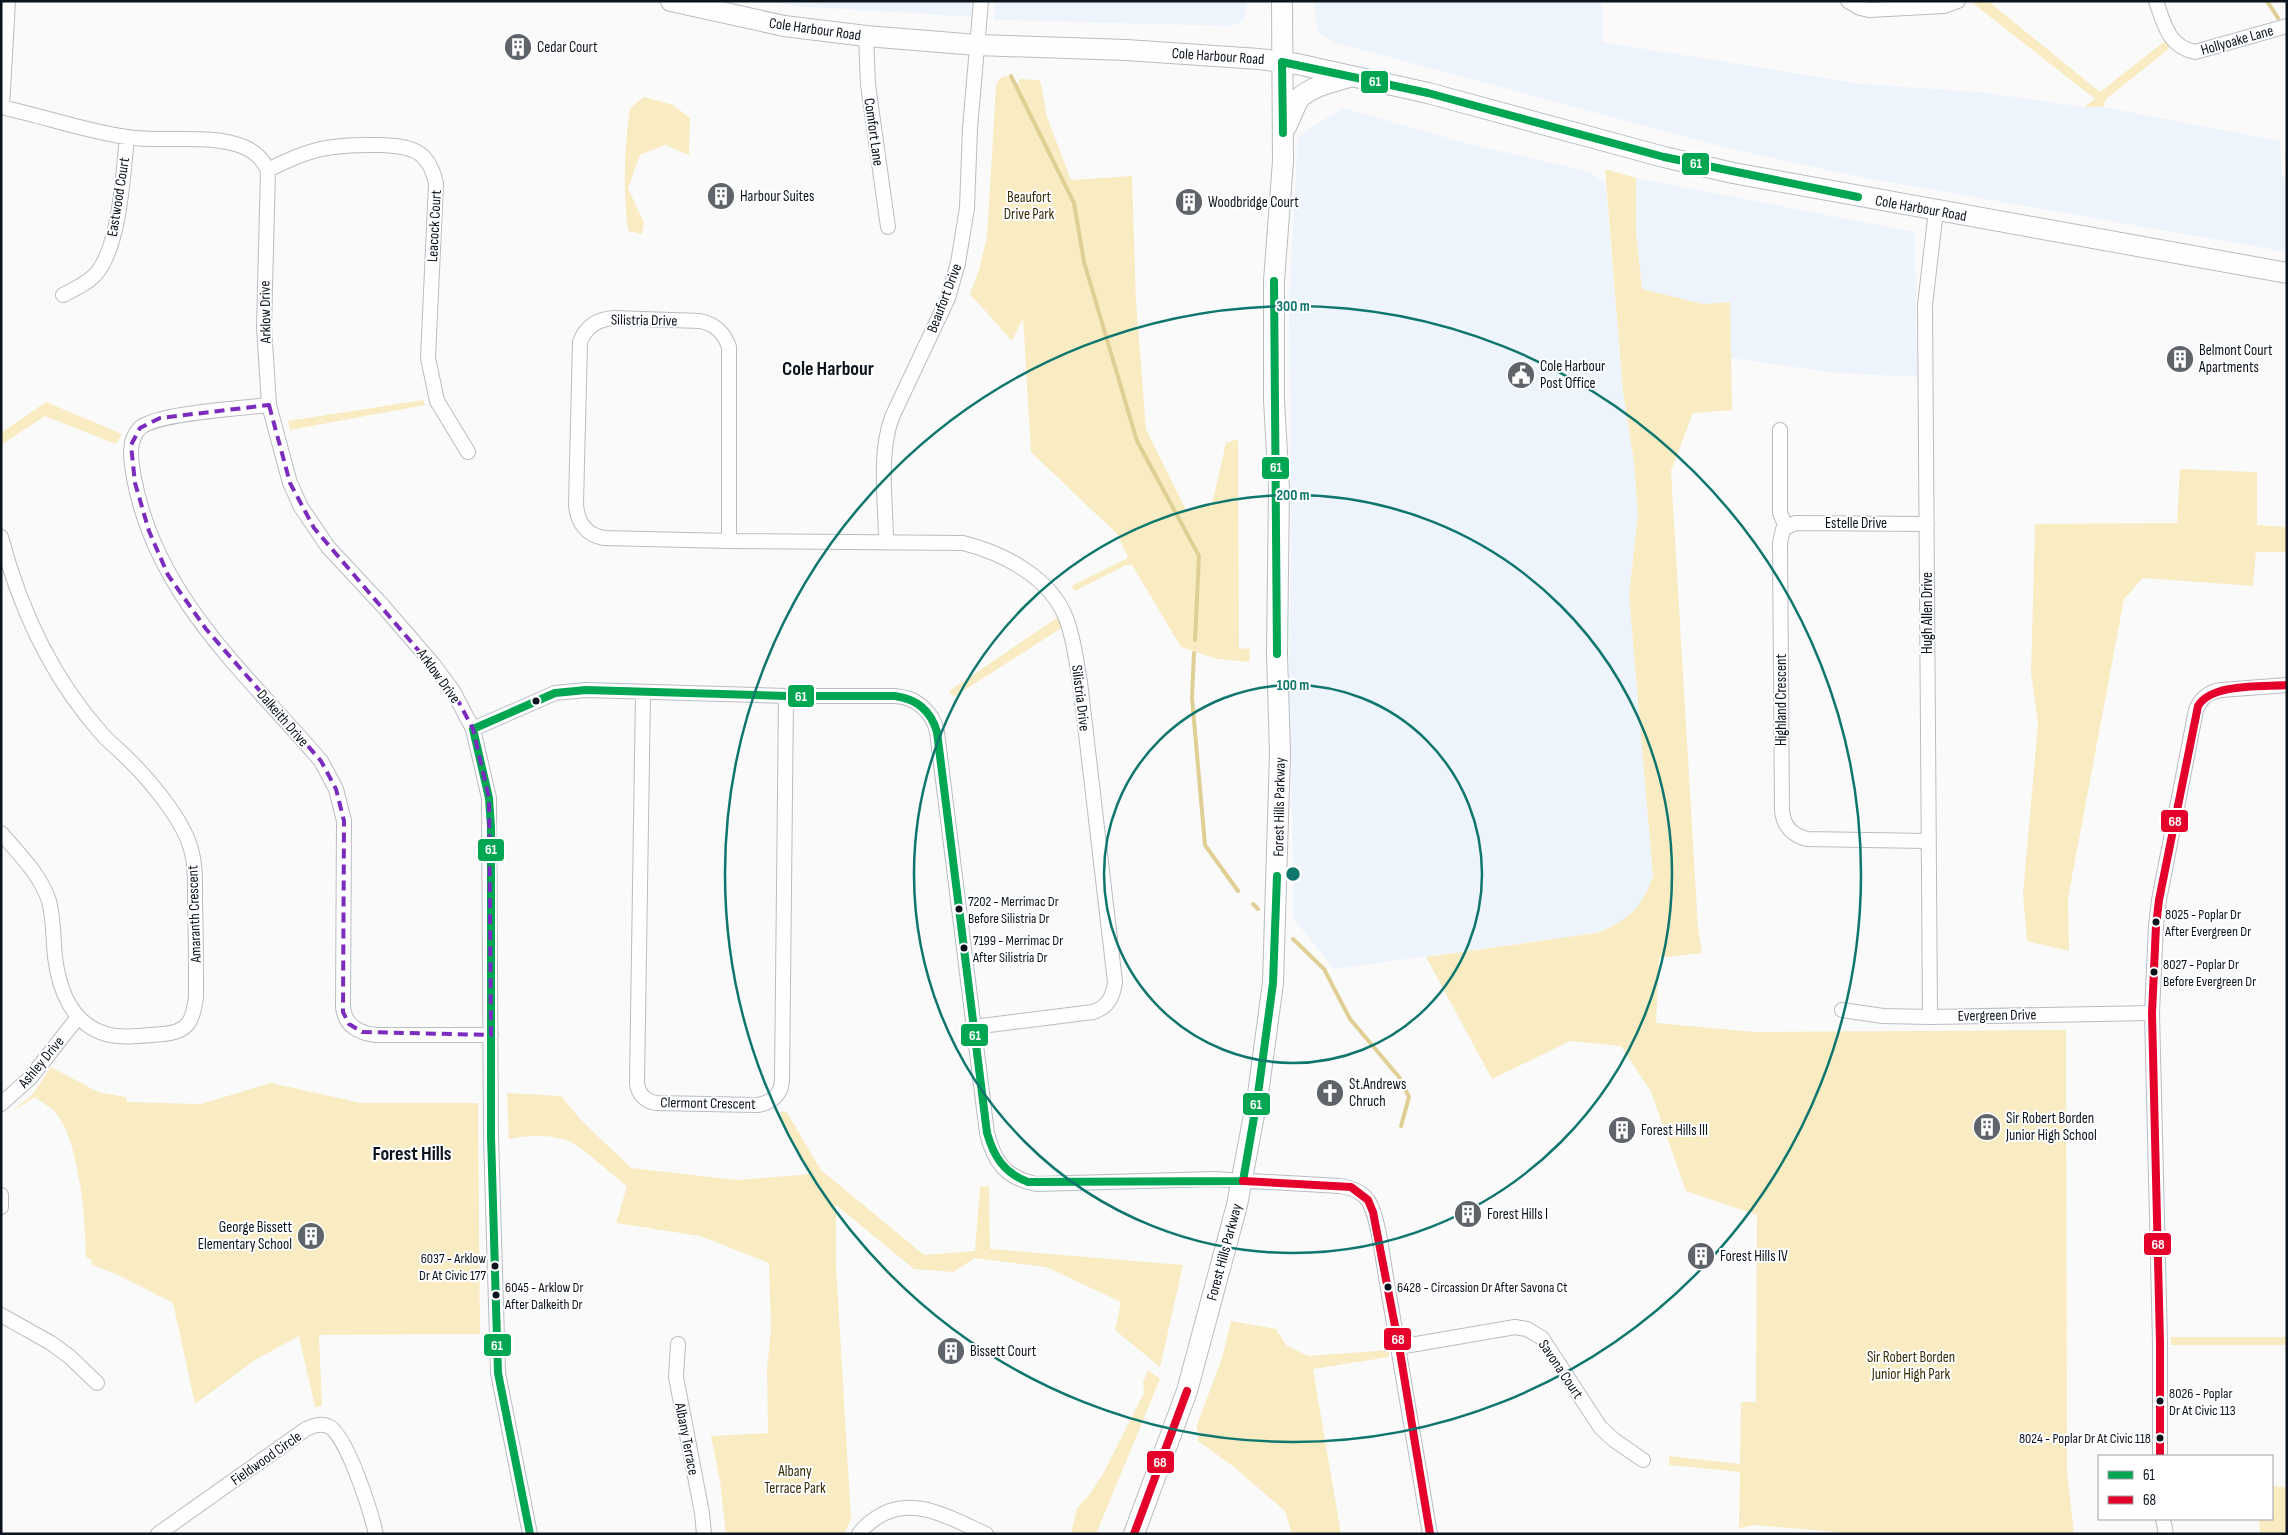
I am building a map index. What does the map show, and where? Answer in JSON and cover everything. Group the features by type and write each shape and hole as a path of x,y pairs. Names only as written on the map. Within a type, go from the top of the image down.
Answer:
{"main road":[{"name":"Cole Harbour Road","path":"671,1 781,26 866,36 977,45 1126,50 1282,62 1428,93 1664,157 1814,189 2287,273"},
{"name":"Forest Hills Parkway","path":"1134,1534 1187,1391 1243,1181 1258,1094 1273,983 1280,753 1277,654 1279,488 1274,400 1274,281 1283,162 1282,1"},
{"path":"1283,133 1299,98 1313,88 1352,76"}],"street":[{"path":"8,1 1,107 127,138 224,142 244,147 254,152 262,159 268,170"},
{"name":"Beaufort Drive","path":"886,542 884,457 887,434 892,417 948,298 962,247 967,208 981,1"},
{"path":"1848,1 1860,8 1869,10 1944,6 1958,1"},
{"name":"Hollyoake Lane","path":"2156,1 2170,37 2180,47 2195,52 2287,26"},
{"name":"Comfort Lane","path":"866,36 868,85 888,228"},
{"name":"Eastwood Court","path":"63,295 84,284 96,274 111,247 116,226 127,138"},
{"name":"Leacock Court","path":"268,170 303,153 345,144 406,146 417,152 427,161 433,172 436,184 429,349 431,378 437,401 468,452"},
{"name":"Arklow Drive","path":"268,170 264,327 269,405 290,483 301,507 328,547 433,664 453,691 473,729 489,798 491,1136 498,1373 530,1534"},
{"name":"Hugh Allen Drive","path":"1930,1017 1927,841 1925,305 1936,210"},
{"name":"Silistria Drive","path":"729,541 729,347 726,338 717,328 700,321 609,318 592,325 582,338 579,356 576,504 578,516 583,526 593,535 604,538 729,541 963,543 988,550 1006,558 1038,581 1066,617 1075,651 1115,982 1114,990 1108,1003 1093,1012 973,1027"},
{"name":"Dalkeith Drive","path":"269,405 160,418 148,422 140,428 131,445 132,464 149,531 168,575 190,609 320,761 336,789 344,821 343,1007 349,1024 362,1032 376,1035 491,1035"},
{"name":"Highland Crescent","path":"1780,430 1780,513 1786,527 1781,532 1780,539 1782,811 1785,823 1792,833 1807,839 1927,841"},
{"name":"Estelle Drive","path":"1786,527 1795,523 1927,524"},
{"name":"Amaranth Crescent","path":"1,537 20,602 55,668 86,716 103,736 128,759 172,812 186,834 193,860 196,997 195,1009 189,1022 177,1032 120,1036 106,1034 93,1029 78,1017 65,998 55,957 53,916 44,887 24,859 1,833"},
{"path":"2160,1455 2160,1343 2152,1013 2159,900 2198,706 2203,698 2215,691 2235,687 2287,685"},
{"path":"473,729 555,693 586,690 786,696 901,696 916,702 926,710 937,732 973,1027 990,1144 998,1163 1015,1177 1036,1184 1214,1179 1350,1187 1368,1200 1375,1223 1399,1347 1430,1534"},
{"name":"Clermont Crescent","path":"644,692 637,1083 643,1097 656,1103 757,1105 771,1100 780,1091 782,1081 786,696"},
{"name":"Evergreen Drive","path":"1842,1010 1884,1016 1930,1017 2152,1013"},
{"name":"Ashley Drive","path":"1,1104 31,1077 78,1017"},
{"path":"1,1195 1,1207"},
{"path":"1,1315 50,1343 70,1357 97,1384"},
{"name":"Savona Court","path":"1399,1347 1515,1327 1532,1331 1545,1342 1600,1427 1614,1440 1643,1460"},
{"name":"Albany Terrace","path":"678,1344 676,1377 704,1534"},
{"name":"Fieldwood Circle","path":"158,1534 306,1430 321,1425 330,1427 342,1441 360,1481 376,1534"},
{"path":"859,1534 862,1528 885,1512 908,1507 928,1509 986,1534"},
{"path":"2163,1520 2166,1534"}],"highlighted area":[{"path":"269,405 290,483 314,528 453,691 473,729 489,798 491,1035 362,1032 349,1024 343,1012 344,821 336,789 321,761 206,629 168,575 149,531 135,483 131,445 140,428 160,418"}],"shaded area":[{"path":"773,1 976,1 974,17 792,6"},
{"path":"995,1 1247,1 1245,20 1231,26 994,20"},
{"path":"1315,1 1602,1 1602,42 1861,84 1979,92 2084,107 2103,107 2280,141 2282,176 2287,177 2287,252 1855,176 1727,148 1333,42 1319,32 1315,18"},
{"path":"1343,108 1462,142 1590,172 1603,182 1606,190 1623,392 1634,462 1638,514 1629,595 1653,876 1646,896 1630,916 1596,933 1334,969 1294,919 1289,681 1291,545 1289,299 1298,136"},
{"path":"1636,178 1915,232 1917,377 1836,373 1731,358 1730,302 1703,304 1642,289 1636,232"}],"green space":[{"path":"1970,1 1988,1 2100,92 2165,41 2171,47 2106,99 2103,107 2084,107 2095,99"},
{"name":"Beaufort Drive Park","path":"1005,76 1010,77 1019,84 1019,79 1040,80 1047,117 1071,180 1132,176 1136,301 1146,429 1186,510 1212,504 1226,443 1238,439 1239,648 1250,649 1249,662 1217,659 1181,647 1132,565 1126,565 1075,591 1071,586 1128,558 1118,535 1031,452 1023,318 1012,341 970,294 979,270 987,237 996,86 999,79"},
{"path":"644,97 673,105 690,118 689,155 665,145 640,155 628,188 644,223 642,234 628,231 625,170 630,108"},
{"name":"Sir Robert Borden Junior High Park","path":"1605,169 1636,178 1636,232 1642,289 1703,304 1730,302 1732,410 1693,413 1671,471 1698,928 1702,953 1659,958 1656,1023 1755,1032 2066,1030 2067,1473 2074,1534 1858,1534 1755,1525 1739,1528 1740,1472 1669,1465 1669,1456 1740,1464 1741,1402 1756,1402 1757,1215 1686,1191 1651,1092 1621,1046 1570,1041 1492,1079 1426,957 1596,933 1625,919 1632,912 1644,897 1653,876 1629,595 1638,514 1634,462 1623,392"},
{"path":"423,400 425,405 290,430 288,421"},
{"path":"46,402 122,434 116,444 45,416 1,445 1,433"},
{"path":"2180,469 2257,472 2257,525 2287,527 2287,552 2256,552 2253,586 2143,578 2124,599 2068,898 2069,951 2027,941 2023,893 2038,724 2031,673 2035,524 2177,523"},
{"path":"1061,615 1066,625 954,697 949,691"},
{"path":"51,1067 98,1092 126,1097 127,1102 201,1104 271,1083 361,1103 478,1103 480,1334 319,1335 322,1406 315,1407 299,1336 255,1360 195,1404 173,1303 116,1274 92,1265 91,1259 86,1257 85,1223 79,1180 70,1140 63,1123 50,1107 35,1097 10,1113 33,1094"},
{"name":"Albany Terrace Park","path":"507,1093 561,1096 580,1119 631,1168 737,1180 810,1174 779,1113 786,1111 821,1170 924,1255 975,1251 980,1187 989,1186 990,1249 1183,1265 1160,1367 1115,1330 1121,1302 1046,1267 975,1258 953,1272 914,1269 836,1205 836,1265 851,1519 844,1534 726,1534 720,1481 711,1436 768,1433 767,1368 771,1331 769,1263 700,1236 616,1223 627,1186 584,1151 564,1139 540,1136 509,1139"},
{"path":"1231,1321 1276,1329 1286,1345 1308,1356 1389,1350 1389,1357 1313,1369 1341,1534 1292,1534 1285,1511 1234,1467 1198,1441 1197,1425 1222,1358"},
{"path":"2171,1337 2287,1337 2287,1345 2171,1345"},
{"path":"1148,1370 1160,1379 1096,1534 1071,1534 1077,1508 1090,1494 1104,1472 1144,1393 1143,1382"},
{"path":"2273,1486 2285,1487 2287,1489 2287,1534 2260,1534 2259,1520 2273,1520"}],"waterway":[{"path":"2267,1 2278,18"},
{"path":"1011,76 1074,203 1084,262 1137,441 1199,556 1195,640"},
{"path":"1194,653 1192,698 1205,845 1238,891"},
{"path":"1253,904 1258,909"},
{"path":"1293,939 1324,969 1350,1019 1399,1077 1409,1097 1401,1126"}],"transit line":[{"name":"61","path":"1283,133 1282,62 1428,93 1664,157 1858,197"},
{"name":"61","path":"1274,281 1277,654"},
{"name":"68","path":"2160,1455 2160,1343 2152,1013 2159,900 2198,706 2214,693 2226,690 2252,686 2287,685"},
{"name":"61","path":"530,1534 498,1373 491,1136 491,827 489,798 473,729 555,693 586,690 786,696 895,696 910,700 922,707 931,718 937,732 987,1133 993,1150 1006,1169 1028,1182 1243,1181 1258,1094 1273,983 1277,876"},
{"name":"68","path":"1243,1181 1351,1187 1368,1200 1373,1212 1400,1352 1430,1534"},
{"name":"68","path":"1134,1534 1187,1391"}],"place":[{"name":"Cedar Court","path":"518,47"},
{"name":"Harbour Suites","path":"721,196"},
{"name":"Woodbridge Court","path":"1189,202"},
{"name":"Belmont Court Apartments","path":"2180,359"},
{"name":"Cole Harbour Post Office","path":"1521,375"},
{"name":"7202 - Merrimac Dr Before Silistria Dr","path":"959,909"},
{"name":"8025 - Poplar Dr After Evergreen Dr","path":"2156,922"},
{"name":"7199 - Merrimac Dr After Silistria Dr","path":"964,948"},
{"name":"8027 - Poplar Dr Before Evergreen Dr","path":"2154,972"},
{"name":"St.Andrews Chruch","path":"1330,1093"},
{"name":"Sir Robert Borden Junior High School","path":"1987,1127"},
{"name":"Forest Hills III","path":"1622,1130"},
{"name":"Forest Hills I","path":"1468,1214"},
{"name":"George Bissett Elementary School","path":"311,1236"},
{"name":"Forest Hills IV","path":"1701,1256"},
{"name":"6037 - Arklow Dr At Civic 177","path":"495,1266"},
{"name":"6428 - Circassion Dr After Savona Ct","path":"1388,1287"},
{"name":"6045 - Arklow Dr After Dalkeith Dr","path":"496,1295"},
{"name":"Bissett Court","path":"951,1351"},
{"name":"8026 - Poplar Dr At Civic 113","path":"2160,1401"},
{"name":"8024 - Poplar Dr At Civic 118","path":"2160,1438"}],"district":[{"name":"Cole Harbour","path":"828,368"},
{"name":"Forest Hills","path":"412,1153"}]}
